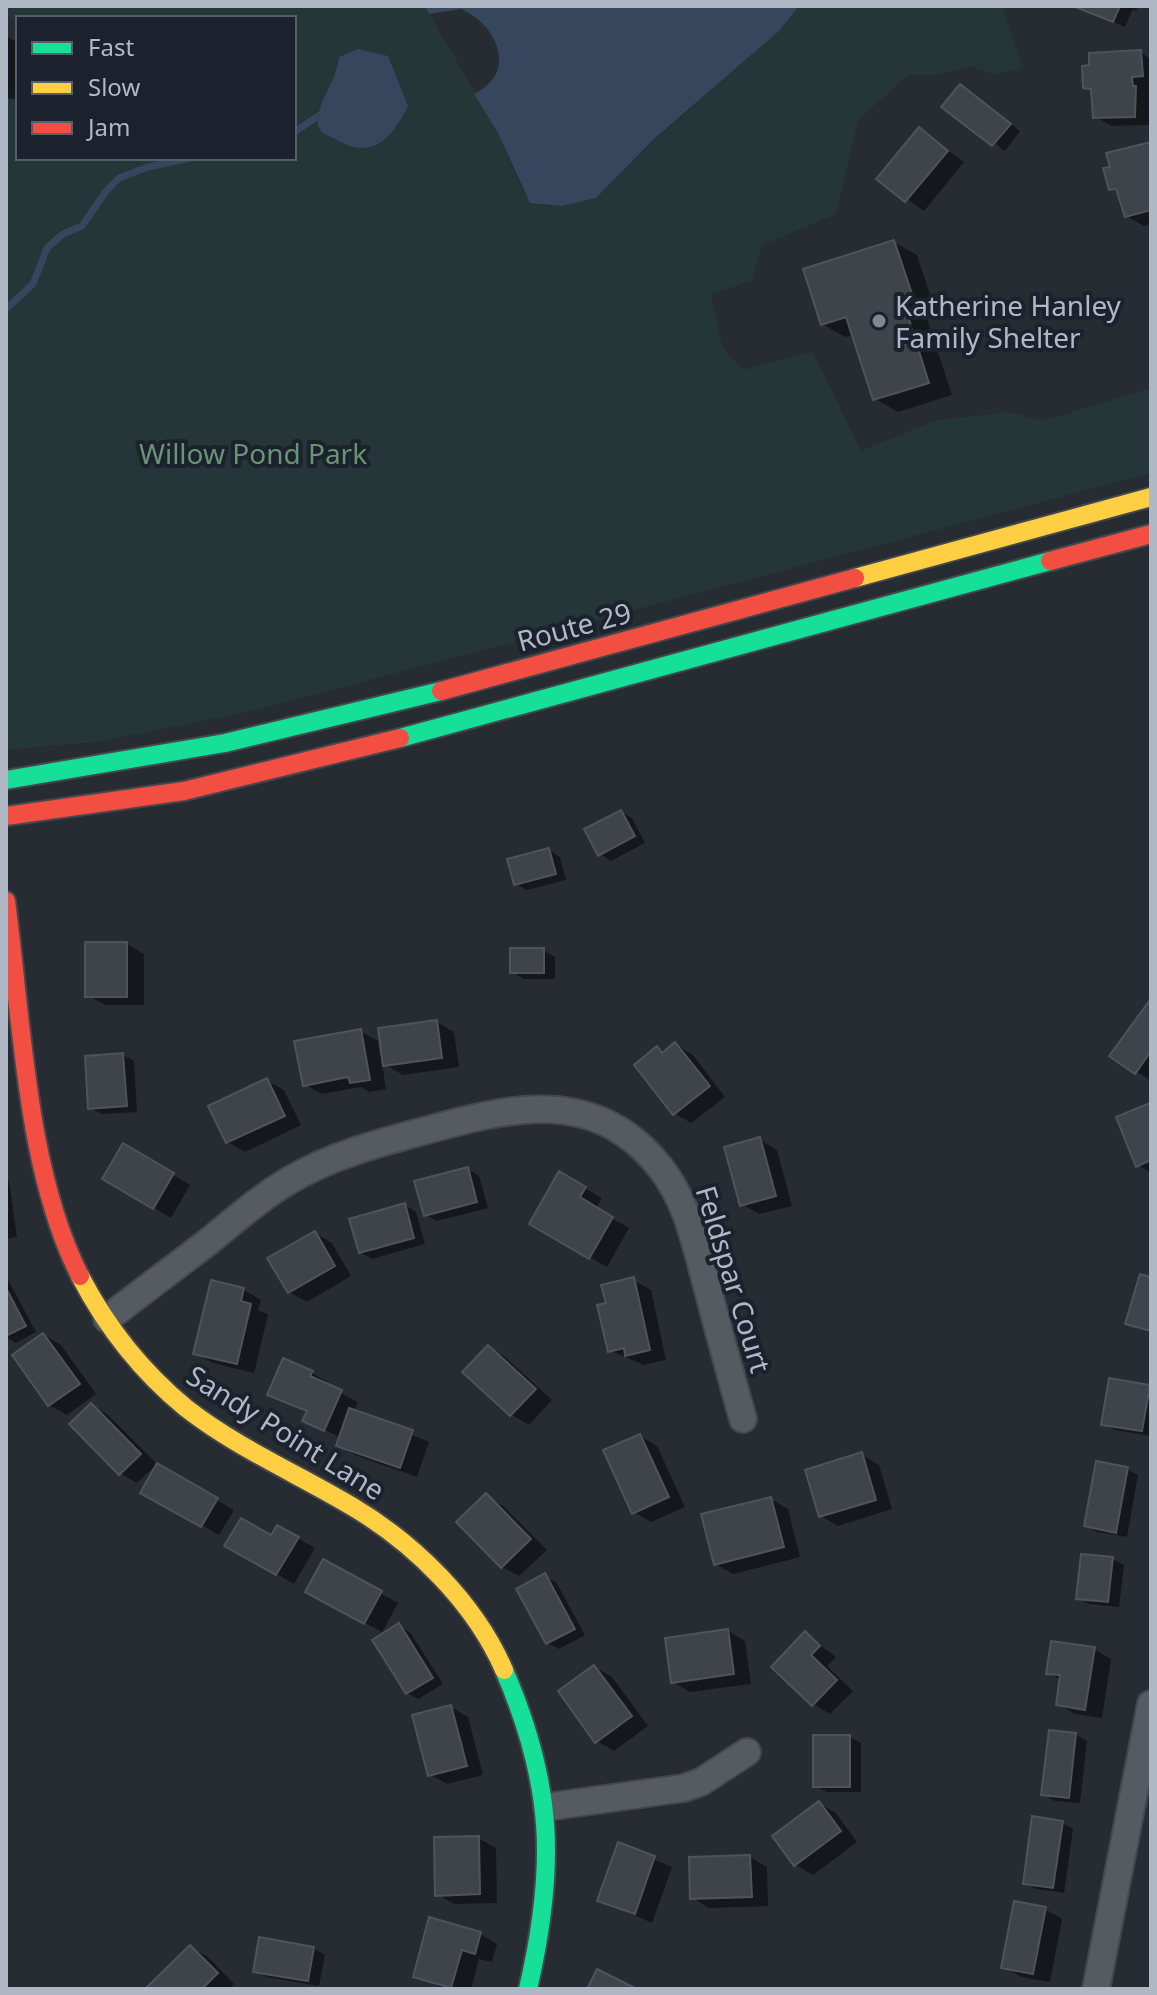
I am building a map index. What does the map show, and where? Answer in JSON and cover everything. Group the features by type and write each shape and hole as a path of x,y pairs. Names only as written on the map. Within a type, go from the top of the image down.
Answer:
{"main road":[{"name":"Route 29","path":"6,780 98,769 224,746 390,705 1151,497"},
{"path":"6,816 184,791 312,762 1151,534"},
{"name":"Sandy Point Lane","path":"6,901 46,1191 74,1265 107,1319 140,1365 193,1412 359,1511 398,1538 453,1594 491,1646 522,1706 547,1807 549,1895 528,1989"}],"street":[{"name":"Feldspar Court","path":"107,1319 265,1196 318,1164 361,1148 494,1112 529,1107 560,1109 591,1117 623,1133 650,1156 672,1184 690,1225 743,1419"},
{"path":"1096,1989 1151,1704"},
{"path":"547,1807 684,1788 701,1782 747,1752"}],"green space":[{"name":"Willow Pond Park","path":"6,6 425,6 498,133 523,191 544,206 562,206 596,198 654,140 778,32 799,6 1002,6 1023,67 994,75 971,66 935,75 909,75 858,120 836,214 762,245 752,280 711,295 722,346 743,370 813,352 861,451 937,420 1009,412 1043,421 1151,388 1151,473 248,712 103,741 6,750 6,91 16,84 16,160 296,160 296,16 16,16 16,22 6,15"}],"water":[{"path":"425,6 799,6 778,32 654,139 596,198 562,206 530,203 498,133 474,94 488,85 496,74 499,62 493,37 474,16 461,9 429,14"},
{"path":"358,49 388,56 408,106 387,137 370,147 360,148 324,134 318,123 339,57"}],"building":[{"path":"1073,6 1120,6 1113,22"},
{"path":"1141,50 1143,76 1132,77 1133,86 1136,86 1135,117 1093,118 1091,89 1083,88 1082,66 1089,65 1089,53"},
{"path":"960,84 1011,124 992,146 941,107"},
{"path":"919,127 948,151 905,202 876,179"},
{"path":"1151,142 1151,210 1125,217 1116,189 1109,190 1103,168 1110,167 1106,153"},
{"name":"Katherine Hanley Family Shelter","path":"894,240 912,294 902,297 929,383 873,400 846,317 821,325 803,269"},
{"path":"621,810 635,836 598,856 584,829"},
{"path":"549,848 556,874 514,885 507,859"},
{"path":"85,942 127,942 127,997 85,997"},
{"path":"510,948 544,948 544,973 510,973"},
{"path":"1150,1000 1151,1051 1135,1074 1109,1056"},
{"path":"437,1020 442,1058 383,1066 378,1028"},
{"path":"361,1029 370,1080 350,1083 348,1077 303,1086 294,1041"},
{"path":"675,1042 710,1086 673,1115 634,1065 657,1046 662,1053"},
{"path":"123,1053 127,1106 88,1109 85,1056"},
{"path":"267,1078 285,1116 226,1143 208,1106"},
{"path":"1150,1103 1151,1160 1136,1167 1116,1117"},
{"path":"760,1137 776,1196 740,1206 724,1147"},
{"path":"123,1143 174,1173 153,1209 102,1179"},
{"path":"468,1167 477,1202 424,1216 414,1181"},
{"path":"559,1171 586,1187 580,1197 613,1217 589,1259 529,1224"},
{"path":"405,1203 414,1238 359,1253 349,1219"},
{"path":"315,1231 335,1266 288,1293 267,1258"},
{"path":"1140,1274 1151,1277 1151,1331 1125,1324"},
{"path":"634,1277 650,1350 625,1356 624,1348 608,1352 597,1305 606,1303 601,1285"},
{"path":"211,1280 244,1288 241,1301 251,1304 237,1364 193,1354"},
{"path":"6,1288 26,1326 6,1336"},
{"path":"43,1333 80,1384 48,1406 12,1355"},
{"path":"488,1345 536,1389 510,1416 462,1372"},
{"path":"283,1358 313,1371 310,1376 342,1390 324,1431 302,1421 307,1411 267,1395"},
{"path":"1109,1378 1150,1385 1142,1431 1101,1425"},
{"path":"91,1403 141,1454 119,1475 69,1424"},
{"path":"349,1408 413,1430 400,1468 336,1446"},
{"path":"640,1434 669,1497 632,1514 603,1450"},
{"path":"862,1452 876,1500 819,1517 805,1470"},
{"path":"1096,1461 1128,1467 1116,1533 1084,1526"},
{"path":"157,1463 218,1498 201,1527 140,1493"},
{"path":"486,1493 531,1539 501,1568 456,1522"},
{"path":"771,1497 784,1547 714,1565 701,1514"},
{"path":"241,1518 271,1535 277,1525 299,1537 276,1575 224,1546"},
{"path":"1081,1554 1113,1557 1108,1602 1076,1599"},
{"path":"323,1559 382,1591 364,1624 305,1592"},
{"path":"545,1573 575,1629 546,1644 516,1589"},
{"path":"399,1623 433,1678 406,1694 372,1640"},
{"path":"728,1629 734,1674 671,1683 665,1638"},
{"path":"805,1631 820,1646 811,1655 837,1680 812,1706 771,1667"},
{"path":"1051,1641 1095,1647 1085,1710 1056,1705 1060,1675 1046,1674"},
{"path":"594,1665 632,1716 595,1743 558,1691"},
{"path":"451,1705 467,1766 428,1776 412,1715"},
{"path":"1049,1730 1076,1733 1069,1798 1041,1795"},
{"path":"813,1735 850,1735 850,1787 813,1787"},
{"path":"819,1801 841,1831 794,1866 772,1836"},
{"path":"1032,1816 1063,1821 1053,1888 1023,1884"},
{"path":"479,1836 480,1894 435,1896 434,1837"},
{"path":"618,1842 655,1856 635,1914 597,1901"},
{"path":"750,1855 752,1897 690,1899 689,1857"},
{"path":"1014,1901 1046,1907 1033,1974 1001,1968"},
{"path":"429,1917 481,1932 475,1954 462,1950 451,1988 413,1977"},
{"path":"259,1937 314,1947 308,1981 253,1972"},
{"path":"190,1945 218,1973 202,1989 145,1989"},
{"path":"597,1969 637,1989 587,1989"}],"waterway":[{"path":"296,131 323,113"},
{"path":"6,309 33,284 47,248 63,234 82,226 119,178 148,167 181,160"}],"traffic: fast":[{"path":"400,738 1050,561"},
{"path":"6,780 225,743 441,691"},
{"path":"504,1670 533,1751 545,1827 543,1904 528,1989"}],"traffic: slow":[{"path":"855,578 1151,497"},
{"path":"80,1276 101,1313 126,1347 186,1408 247,1448 353,1507 420,1557 477,1621 504,1670"}],"traffic: jam":[{"path":"1050,561 1151,534"},
{"path":"441,691 855,578"},
{"path":"6,816 184,791 400,738"},
{"path":"6,901 37,1142 62,1234 80,1276"}],"place":[{"name":"Katherine Hanley Family Shelter","path":"879,321"}]}
